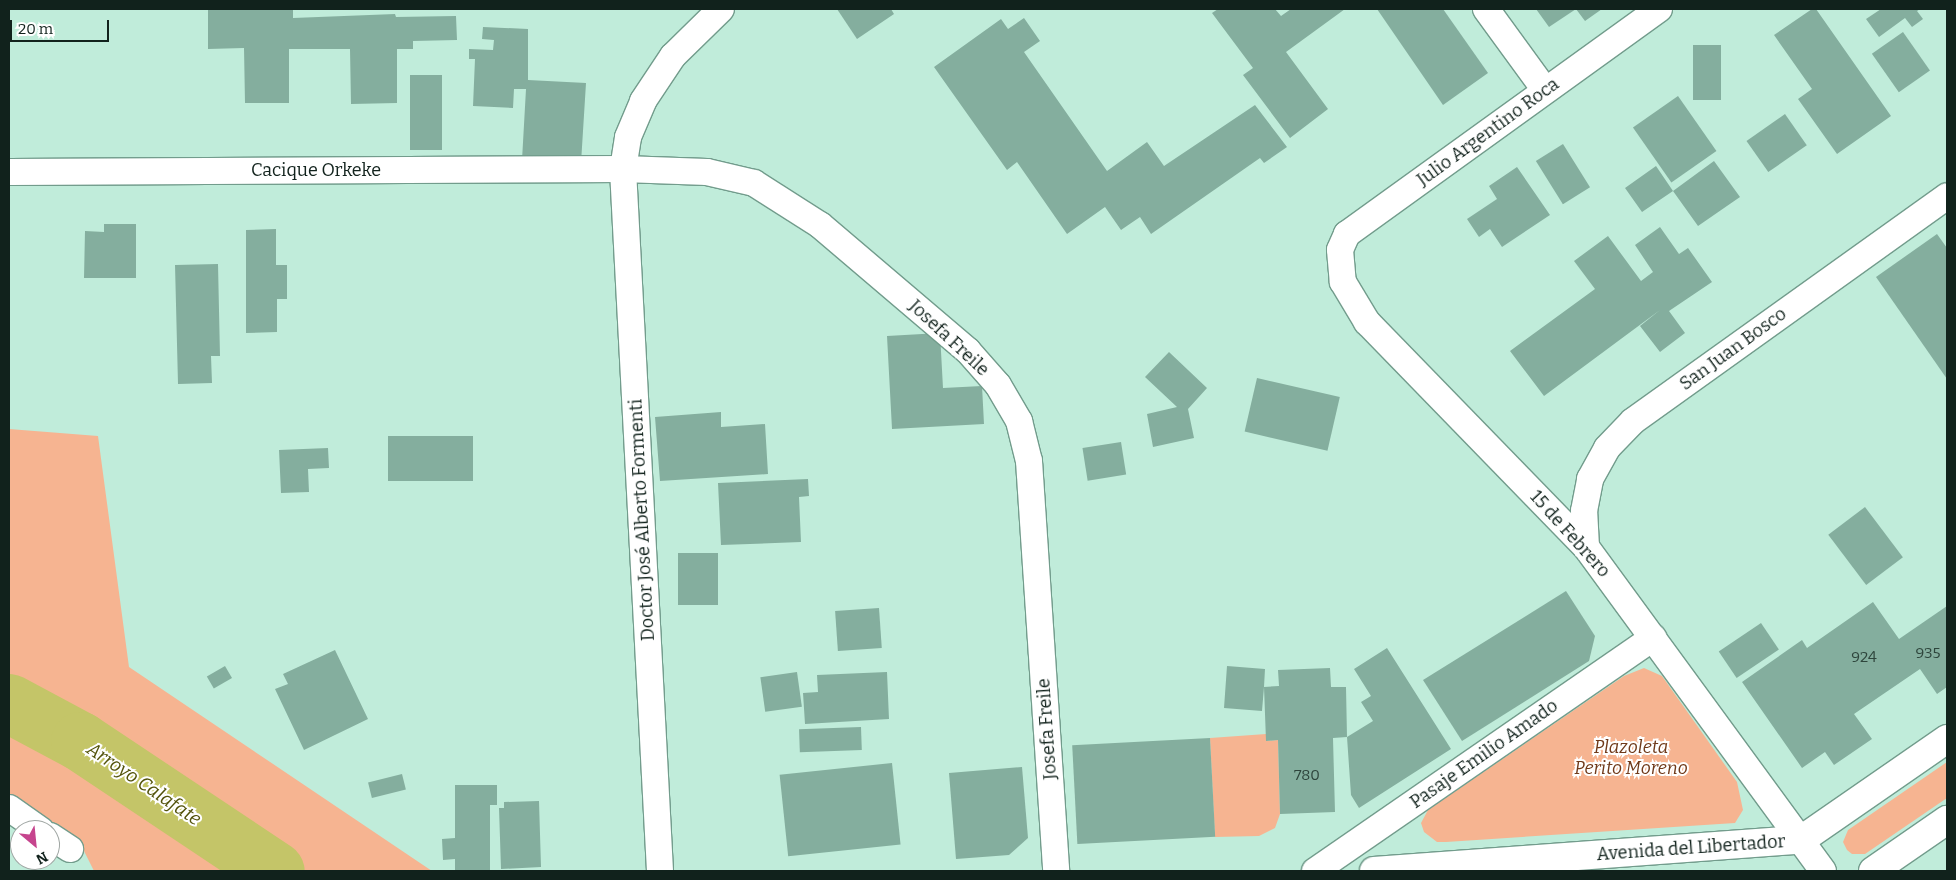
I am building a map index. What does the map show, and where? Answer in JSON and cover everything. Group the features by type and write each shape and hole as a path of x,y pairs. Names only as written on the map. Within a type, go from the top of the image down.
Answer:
{"main road":[{"name":"Avenida del Libertador","path":"1375,871 1801,840 1947,739"},
{"path":"1873,871 1947,820"}],"street":[{"name":"Doctor José Alberto Formenti","path":"660,871 623,169 628,137 643,101 673,56 721,9"},
{"path":"1486,9 1545,90"},
{"name":"Julio Argentino Roca","path":"1340,270 1340,250 1347,234 1659,9"},
{"name":"Cacique Orkeke","path":"9,172 623,169"},
{"name":"Josefa Freile","path":"623,169 707,172 754,183 820,225 968,351 998,386 1019,421 1029,460 1056,871"},
{"name":"San Juan Bosco","path":"1586,547 1584,511 1590,479 1607,448 1633,421 1947,196"},
{"name":"15 de Febrero","path":"1340,270 1347,294 1367,322 1586,547 1823,871"},
{"name":"Pasaje Emilio Amado","path":"1315,871 1653,638"},
{"path":"9,808 26,820"},
{"path":"1371,832 1375,871"}],"green space":[{"path":"9,429 98,436 129,667 432,871 94,871 83,849 60,833 60,820 40,820 9,799"},
{"name":"Plazoleta Perito Moreno","path":"1644,668 1662,676 1737,782 1743,810 1735,823 1446,842 1437,842 1424,832 1421,823 1428,810 1624,676"},
{"path":"1266,734 1266,741 1278,740 1280,814 1275,828 1259,836 1215,837 1210,738"},
{"path":"1947,762 1947,798 1865,854 1852,854 1847,850 1843,842 1848,830"}],"building":[{"path":"208,9 293,9 293,18 395,14 396,17 456,16 457,40 413,41 413,49 397,49 397,103 351,104 350,49 289,49 289,103 245,103 244,48 208,49"},
{"path":"837,9 891,9 894,14 857,39"},
{"path":"1218,9 1275,9 1281,16 1291,9 1345,9 1286,52 1328,109 1290,138 1243,75 1253,68 1212,13"},
{"path":"1377,9 1443,9 1488,73 1443,105"},
{"path":"1536,9 1576,9 1549,27"},
{"path":"1576,9 1602,9 1585,21"},
{"path":"1812,9 1816,9 1891,116 1837,154 1798,99 1812,89 1774,35"},
{"path":"1881,9 1920,9 1917,11 1923,19 1912,27 1905,18 1879,37 1866,19"},
{"path":"1024,18 1040,41 1024,52 1107,171 1147,142 1164,166 1255,105 1287,147 1264,163 1260,158 1151,234 1140,217 1121,230 1105,207 1067,234 1017,162 1007,170 934,67 1001,19 1008,29"},
{"path":"483,27 528,29 528,80 586,83 581,163 522,160 526,89 514,89 513,108 473,106 475,59 469,59 469,49 493,50 494,40 482,39"},
{"path":"1903,32 1930,71 1899,92 1872,54"},
{"path":"1693,45 1721,45 1721,100 1693,100"},
{"path":"410,75 442,75 442,150 410,150"},
{"path":"1678,96 1716,151 1671,182 1633,128"},
{"path":"1785,114 1807,145 1768,172 1746,141"},
{"path":"1563,144 1590,187 1563,204 1536,161"},
{"path":"1714,161 1740,197 1698,226 1673,191"},
{"path":"1656,166 1673,191 1642,212 1625,188"},
{"path":"1517,167 1550,215 1502,247 1490,229 1479,237 1467,219 1497,199 1489,186"},
{"path":"104,224 136,224 136,278 84,278 85,231 104,232"},
{"path":"1660,227 1679,254 1688,248 1712,282 1669,311 1685,333 1660,352 1640,326 1660,310 1544,396 1510,351 1595,289 1574,261 1608,236 1641,281 1653,272 1635,245"},
{"path":"276,229 276,265 287,265 287,299 277,299 277,332 246,333 246,230"},
{"path":"1937,234 1947,248 1947,379 1876,277"},
{"path":"218,264 220,356 211,356 212,383 178,384 175,265"},
{"path":"940,333 943,388 982,386 984,424 892,429 887,336"},
{"path":"1169,352 1207,388 1188,409 1194,438 1153,447 1147,414 1177,407 1145,377"},
{"path":"1257,378 1340,397 1327,451 1245,432"},
{"path":"721,412 721,427 765,424 768,474 660,481 655,417"},
{"path":"388,436 473,436 473,481 388,481"},
{"path":"1121,442 1126,475 1088,481 1082,448"},
{"path":"328,448 329,468 308,469 309,492 281,493 279,450"},
{"path":"808,479 809,496 799,497 801,542 721,545 718,483"},
{"path":"1865,507 1903,557 1866,585 1828,535"},
{"path":"678,553 718,553 718,605 678,605"},
{"path":"1566,591 1595,636 1589,661 1462,741 1423,680"},
{"path":"1873,602 1899,639 1947,606 1947,687 1937,694 1920,669 1854,714 1872,739 1834,765 1825,752 1802,768 1742,682 1802,640 1807,648"},
{"path":"879,608 882,648 838,651 835,611"},
{"path":"1761,623 1779,650 1737,678 1719,652"},
{"path":"1387,648 1451,749 1359,808 1351,795 1347,737 1373,721 1361,702 1371,696 1354,669"},
{"path":"335,650 368,719 304,750 275,689 288,684 283,674"},
{"path":"225,666 232,678 214,689 207,676"},
{"path":"1227,666 1265,669 1262,711 1224,708"},
{"path":"1330,668 1331,687 1346,687 1347,737 1333,738 1335,812 1280,814 1278,740 1266,741 1264,687 1279,686 1278,670"},
{"path":"797,672 802,707 765,712 760,677"},
{"path":"887,672 889,719 805,724 803,693 818,692 817,675"},
{"path":"861,727 862,750 800,752 799,729"},
{"path":"1210,738 1215,837 1077,844 1072,745"},
{"path":"892,763 901,845 788,856 780,775"},
{"path":"1022,767 1028,838 1009,855 956,859 949,773"},
{"path":"402,774 406,790 372,798 368,782"},
{"path":"455,785 497,785 497,805 490,805 490,870 455,870 455,859 443,860 442,839 455,838"},
{"path":"539,801 541,867 501,869 499,808 504,808 504,802"}],"waterway":[{"name":"Arroyo Calafate","path":"9,703 80,741 275,871"}]}
